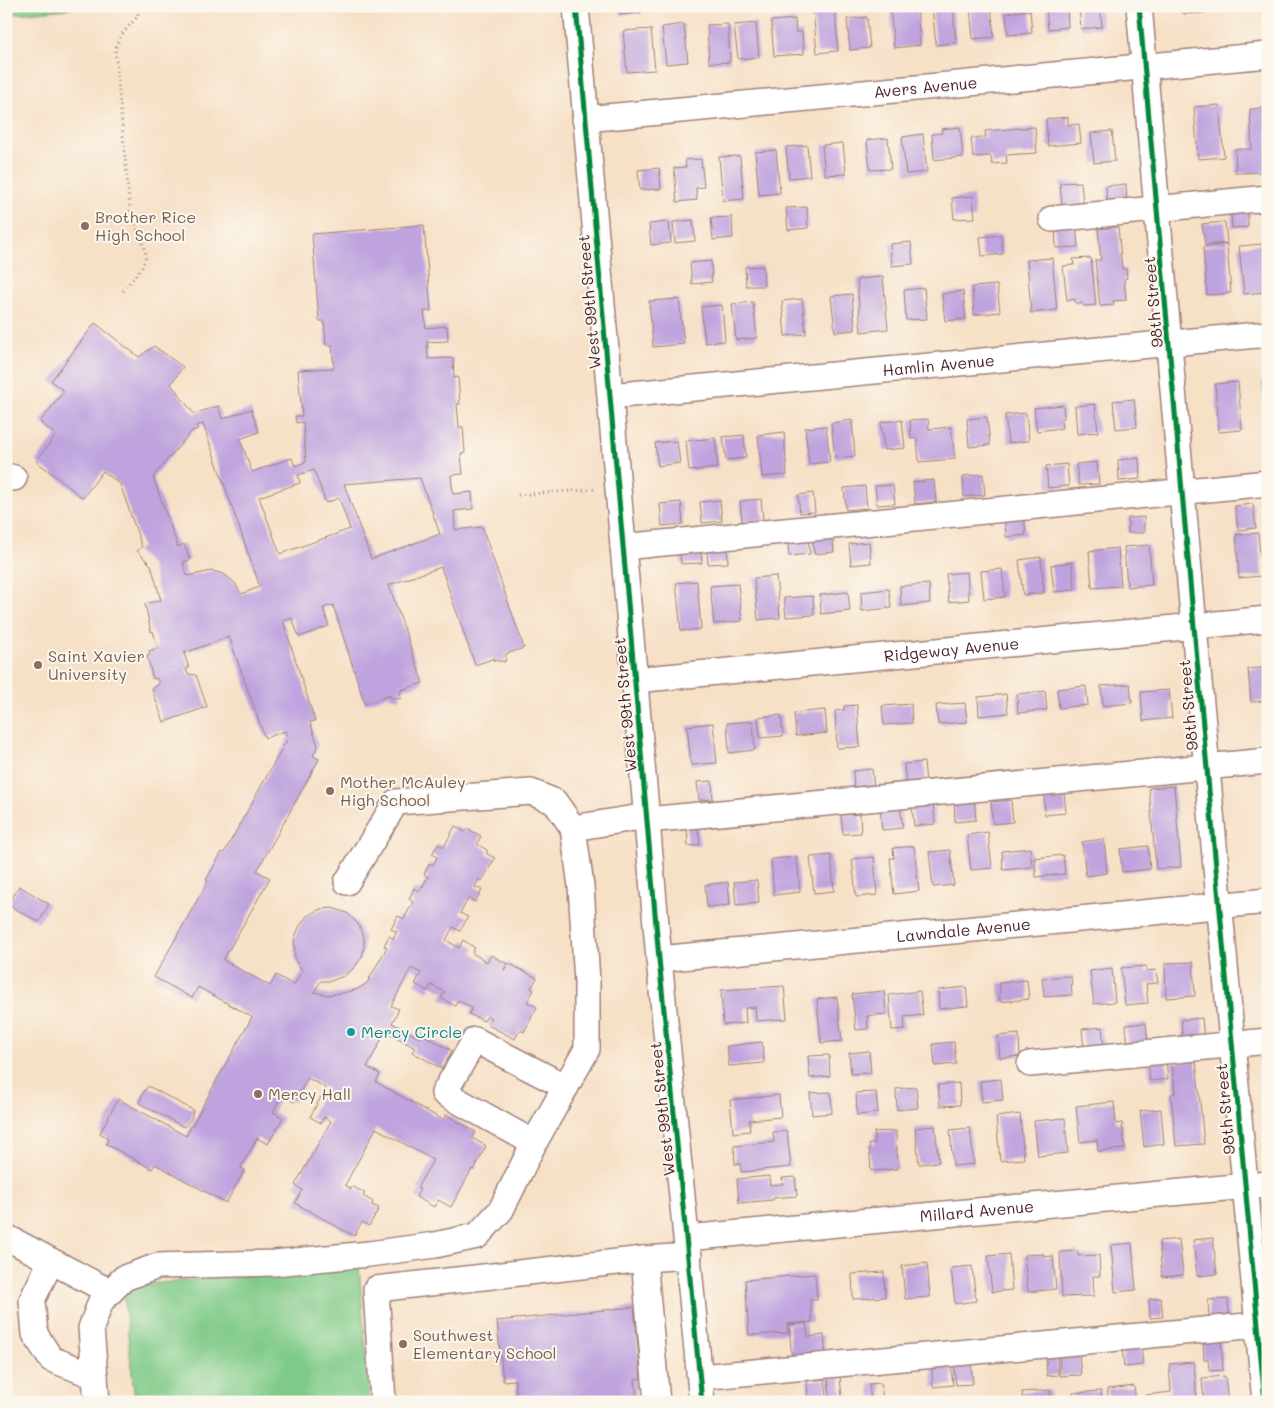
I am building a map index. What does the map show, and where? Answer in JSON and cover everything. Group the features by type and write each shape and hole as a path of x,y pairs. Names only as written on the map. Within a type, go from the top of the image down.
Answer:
{"street":[{"name":"West 99th Street","path":"576,6 659,959 702,1402"},
{"name":"98th Street","path":"1139,6 1232,1044 1256,1185 1265,1402"},
{"name":"Avers Avenue","path":"585,119 1268,54"},
{"path":"1052,219 1268,198"},
{"name":"Hamlin Avenue","path":"610,396 1268,334"},
{"path":"623,547 1268,483"},
{"name":"Ridgeway Avenue","path":"635,680 1268,620"},
{"path":"573,828 647,818 1268,761"},
{"path":"97,1402 91,1328 101,1301 124,1278 158,1266 274,1263 369,1254 477,1236 501,1210 534,1143 587,1049 587,982 581,886 573,828 555,802 531,792 396,802 346,882"},
{"name":"Lawndale Avenue","path":"659,959 1268,901"},
{"path":"534,1143 444,1093 475,1040 566,1087"},
{"path":"1030,1064 1268,1041"},
{"name":"Millard Avenue","path":"383,1402 376,1289 644,1259 688,1247 1256,1185"},
{"path":"6,1237 110,1292"},
{"path":"644,1259 657,1402"},
{"path":"51,1261 32,1300 34,1334 51,1359 95,1376"},
{"path":"700,1377 1263,1325"}],"path":[{"path":"123,291 142,266 146,256 145,248 130,211 115,49 122,35 138,16 137,6"},
{"path":"518,495 605,488"}],"green space":[{"path":"6,6 79,6 68,9 6,15"},
{"path":"359,1266 370,1402 135,1402 123,1286"}],"building":[{"path":"619,6 641,6 641,13 620,15"},
{"path":"890,6 917,6 920,45 894,48"},
{"path":"932,6 953,6 956,43 936,45"},
{"path":"991,6 994,37 973,39 970,8"},
{"path":"1046,6 1067,6 1068,27 1048,29"},
{"path":"1079,6 1100,6 1102,27 1081,29"},
{"path":"1183,6 1203,6 1204,13 1184,14"},
{"path":"1215,6 1239,6 1240,9 1215,11"},
{"path":"835,8 838,51 817,53 813,10"},
{"path":"1030,10 1032,33 1008,35 1006,13"},
{"path":"867,17 870,48 850,50 847,19"},
{"path":"795,19 796,32 802,32 804,54 774,56 771,21"},
{"path":"756,23 759,57 738,59 734,25"},
{"path":"684,24 688,62 666,64 662,27"},
{"path":"728,24 730,62 709,63 707,25"},
{"path":"651,29 655,70 627,72 623,31"},
{"path":"1219,105 1224,157 1198,159 1194,107"},
{"path":"1268,108 1268,172 1236,173 1235,149 1252,149 1250,109"},
{"path":"1068,117 1068,125 1079,124 1081,143 1048,146 1046,119"},
{"path":"960,127 963,157 934,160 932,134 942,133 941,129"},
{"path":"1035,127 1037,153 1006,155 1007,163 992,164 991,156 973,157 971,138 986,137 985,131"},
{"path":"1112,131 1115,161 1094,163 1091,133"},
{"path":"923,134 927,172 906,174 902,137"},
{"path":"888,138 891,169 870,170 867,140"},
{"path":"843,143 846,174 825,175 822,145"},
{"path":"807,145 810,176 789,178 786,147"},
{"path":"776,150 780,193 759,195 755,152"},
{"path":"740,156 744,199 723,201 719,157"},
{"path":"701,159 704,187 696,188 697,200 677,202 674,168 686,167 685,160"},
{"path":"659,168 661,189 640,190 638,170"},
{"path":"1081,182 1083,204 1062,206 1060,183"},
{"path":"1126,184 1127,202 1107,203 1106,186"},
{"path":"973,196 975,218 954,219 952,198"},
{"path":"807,207 808,228 788,230 786,208"},
{"path":"1231,210 1248,210 1248,227 1232,228"},
{"path":"732,217 733,238 713,240 711,218"},
{"path":"693,220 695,241 675,243 673,222"},
{"path":"669,222 671,243 651,245 649,224"},
{"path":"1225,222 1227,243 1205,245 1202,224"},
{"path":"1076,224 1078,247 1056,248 1055,226"},
{"path":"424,225 431,311 424,311 426,328 447,326 448,341 427,342 428,359 453,358 454,378 458,377 460,404 457,404 459,427 463,427 465,453 461,454 463,474 451,475 453,494 472,492 473,509 454,511 455,530 482,527 524,648 506,654 505,662 493,660 495,658 475,665 441,567 389,585 423,683 401,690 400,699 389,697 390,695 365,704 333,605 323,608 329,626 299,637 292,618 283,621 315,721 310,722 318,746 313,756 319,759 257,871 270,878 223,960 270,986 276,975 294,985 302,971 295,959 294,940 299,927 307,916 320,909 333,908 347,913 358,924 364,937 362,957 354,968 344,976 331,981 321,981 314,992 328,995 358,989 367,983 387,947 384,946 389,936 393,939 397,932 391,929 398,916 404,919 413,902 409,899 414,888 420,891 428,877 424,874 430,863 433,865 437,857 432,854 438,844 444,847 455,826 465,832 468,829 481,836 477,844 487,850 487,854 495,858 482,881 479,879 475,887 482,890 475,902 469,898 460,913 468,917 460,931 453,927 446,940 459,948 463,940 475,948 472,953 487,962 491,955 507,964 504,970 508,963 537,978 531,988 534,990 527,1002 537,1007 524,1032 520,1030 515,1039 488,1025 491,1018 487,1016 484,1021 469,1014 472,1008 458,1000 455,1006 441,998 445,992 431,985 428,991 415,984 421,973 411,968 391,1006 399,1009 392,1023 420,1038 422,1034 452,1051 442,1069 412,1052 415,1048 386,1031 367,1067 380,1074 376,1082 443,1120 446,1115 476,1132 472,1138 486,1146 474,1170 472,1169 451,1207 438,1200 434,1207 416,1197 420,1189 417,1188 433,1160 376,1128 345,1185 365,1193 363,1196 373,1202 372,1205 379,1208 369,1226 362,1222 354,1236 295,1203 302,1190 295,1185 331,1121 324,1117 321,1123 310,1117 326,1088 308,1078 294,1102 282,1095 273,1112 283,1118 268,1144 257,1138 241,1168 245,1170 226,1203 155,1164 152,1169 106,1144 108,1138 100,1133 118,1099 186,1136 252,1017 198,987 192,998 154,977 208,881 206,880 222,852 224,853 288,738 285,731 265,738 229,637 184,653 189,668 186,669 188,674 196,675 207,707 164,722 152,689 159,684 157,678 153,679 147,656 150,655 149,651 158,648 153,631 151,632 145,604 161,600 151,565 137,551 142,547 120,484 103,471 83,498 36,461 56,435 40,422 64,391 51,381 95,323 139,357 154,346 183,367 171,384 194,414 218,406 222,419 251,409 259,432 240,439 252,472 292,458 295,466 306,462 303,422 296,423 295,416 302,416 298,370 334,368 332,345 326,345 324,321 319,321 312,234","holes":["203,424 260,587 241,594 235,583 224,574 212,571 187,576 183,562 190,560 184,544 178,547 153,477 192,431 198,429 196,426","314,470 326,503 339,498 350,529 280,554 259,497 300,483 298,475","420,478 440,534 371,559 344,484"]},
{"path":"1118,227 1122,269 1126,269 1127,278 1124,279 1126,300 1113,301 1114,305 1100,306 1095,260 1101,260 1098,229"},
{"path":"1001,235 1003,254 982,256 980,237"},
{"path":"911,242 913,264 892,266 890,244"},
{"path":"1227,244 1231,293 1207,295 1203,247"},
{"path":"1263,244 1267,292 1244,294 1239,246"},
{"path":"1052,258 1057,310 1031,313 1027,260"},
{"path":"1091,258 1096,305 1084,306 1082,303 1078,304 1075,302 1075,299 1067,300 1063,266 1074,265 1073,259"},
{"path":"711,261 712,282 692,284 690,263"},
{"path":"763,266 764,286 746,286 745,267"},
{"path":"883,277 888,329 861,332 857,279"},
{"path":"997,285 1000,312 974,315 972,287"},
{"path":"924,288 927,319 906,320 904,290"},
{"path":"963,291 966,319 945,321 942,294"},
{"path":"852,294 855,330 835,332 831,296"},
{"path":"679,299 684,344 653,347 649,301"},
{"path":"802,299 806,334 785,336 782,301"},
{"path":"753,302 757,338 736,340 732,304"},
{"path":"722,305 725,341 705,343 701,307"},
{"path":"1268,380 1268,415 1265,415 1262,381"},
{"path":"1238,382 1242,430 1219,432 1215,384"},
{"path":"1134,399 1137,427 1116,429 1113,401"},
{"path":"1095,404 1098,432 1077,434 1075,406"},
{"path":"1063,405 1064,418 1061,419 1062,428 1037,431 1034,408"},
{"path":"1026,413 1029,441 1008,443 1005,415"},
{"path":"987,417 990,445 969,447 967,419"},
{"path":"928,419 929,429 951,427 955,459 919,462 917,438 911,439 910,420"},
{"path":"852,420 855,456 835,458 831,423"},
{"path":"902,420 905,448 884,450 881,422"},
{"path":"826,426 830,462 809,464 805,428"},
{"path":"784,432 787,475 762,477 758,435"},
{"path":"744,435 746,458 726,460 723,437"},
{"path":"715,438 718,468 689,471 686,441"},
{"path":"677,441 680,463 658,466 655,443"},
{"path":"1139,458 1140,479 1119,481 1118,460"},
{"path":"1097,462 1099,484 1079,485 1076,464"},
{"path":"1067,464 1069,486 1048,488 1046,466"},
{"path":"983,474 985,495 964,497 963,476"},
{"path":"934,480 936,502 915,504 913,482"},
{"path":"893,485 895,504 877,505 875,486"},
{"path":"865,486 867,508 846,510 844,488"},
{"path":"813,493 815,512 800,513 798,495"},
{"path":"761,499 763,520 742,522 740,501"},
{"path":"720,500 722,521 702,523 700,502"},
{"path":"681,502 683,524 662,526 660,504"},
{"path":"1253,504 1256,528 1238,530 1235,506"},
{"path":"1024,514 1026,535 1006,537 1004,516"},
{"path":"1144,517 1144,533 1128,533 1128,518"},
{"path":"832,530 834,552 814,554 812,532"},
{"path":"807,533 810,554 789,556 787,534"},
{"path":"1258,533 1262,576 1239,578 1236,535"},
{"path":"700,541 702,563 681,564 679,543"},
{"path":"727,541 728,563 708,564 706,543"},
{"path":"869,542 871,563 851,565 849,544"},
{"path":"1149,545 1152,585 1127,587 1124,547"},
{"path":"1118,548 1121,586 1092,588 1089,551"},
{"path":"1041,557 1044,593 1023,595 1019,560"},
{"path":"1072,562 1075,590 1054,592 1051,565"},
{"path":"1002,569 1005,597 984,599 981,571"},
{"path":"967,572 969,600 949,602 946,574"},
{"path":"776,576 780,618 758,620 754,578"},
{"path":"697,581 701,629 681,631 676,583"},
{"path":"738,584 742,621 714,624 710,586"},
{"path":"929,584 930,603 901,606 900,586"},
{"path":"889,589 891,608 862,611 861,592"},
{"path":"848,592 850,611 821,614 820,595"},
{"path":"813,596 814,615 786,617 784,598"},
{"path":"1268,667 1268,701 1251,702 1248,669"},
{"path":"1130,684 1132,703 1103,706 1101,686"},
{"path":"1086,686 1088,705 1059,708 1057,689"},
{"path":"1169,690 1172,718 1143,721 1141,692"},
{"path":"1045,691 1047,710 1018,713 1017,694"},
{"path":"1006,694 1008,713 979,716 978,697"},
{"path":"965,703 967,722 938,724 936,705"},
{"path":"911,704 912,723 884,725 882,706"},
{"path":"857,705 860,747 837,748 835,711 844,710 844,706"},
{"path":"825,710 827,733 796,736 794,713"},
{"path":"781,715 783,736 760,738 758,717"},
{"path":"753,721 755,750 729,753 727,723"},
{"path":"713,723 717,763 691,765 687,726"},
{"path":"924,762 926,783 906,785 904,764"},
{"path":"872,769 874,788 854,790 853,771"},
{"path":"712,781 713,799 699,800 697,782"},
{"path":"1174,786 1181,867 1156,869 1149,788"},
{"path":"1064,792 1066,813 1045,815 1044,794"},
{"path":"974,798 976,820 955,822 954,800"},
{"path":"1011,800 1013,822 993,824 991,802"},
{"path":"933,803 935,824 914,826 912,805"},
{"path":"900,807 903,828 882,830 880,808"},
{"path":"1262,808 1268,808 1268,841 1265,841"},
{"path":"860,814 861,833 843,834 841,815"},
{"path":"698,827 700,845 688,846 687,828"},
{"path":"988,832 992,868 971,870 967,835"},
{"path":"1104,839 1107,873 1086,876 1082,842"},
{"path":"914,846 919,891 894,894 890,858 894,858 893,848"},
{"path":"1148,846 1150,869 1122,872 1120,849"},
{"path":"1030,848 1032,867 1003,870 1002,851"},
{"path":"950,850 954,885 933,887 929,852"},
{"path":"831,855 834,891 814,893 810,857"},
{"path":"1063,855 1065,874 1036,877 1034,858"},
{"path":"797,857 800,892 774,895 771,859"},
{"path":"874,857 877,895 856,897 852,859"},
{"path":"757,880 759,903 736,905 734,882"},
{"path":"728,882 730,905 707,907 705,885"},
{"path":"19,886 49,904 39,922 8,905"},
{"path":"1193,962 1195,996 1166,998 1165,963"},
{"path":"1146,966 1146,971 1156,970 1158,983 1146,984 1148,1003 1125,1005 1121,968"},
{"path":"1112,968 1115,1002 1094,1004 1090,971"},
{"path":"1071,976 1072,995 1044,997 1042,978"},
{"path":"1027,980 1029,999 1000,1002 999,983"},
{"path":"784,986 787,1019 756,1021 755,1007 745,1008 746,1023 723,1025 721,990"},
{"path":"966,987 968,1006 939,1009 938,990"},
{"path":"884,991 886,1014 867,1016 868,1029 856,1030 852,994"},
{"path":"920,991 923,1015 904,1017 905,1029 892,1030 889,995"},
{"path":"837,997 842,1041 821,1043 817,999"},
{"path":"1202,1018 1204,1040 1183,1041 1181,1020"},
{"path":"1146,1023 1148,1045 1128,1047 1126,1025"},
{"path":"1102,1027 1104,1048 1084,1050 1082,1029"},
{"path":"1019,1034 1020,1056 1000,1058 998,1036"},
{"path":"762,1042 764,1063 729,1066 727,1046"},
{"path":"954,1042 956,1064 935,1066 933,1044"},
{"path":"869,1051 871,1073 851,1074 849,1053"},
{"path":"829,1055 830,1076 810,1078 808,1056"},
{"path":"1166,1060 1168,1079 1150,1081 1148,1062"},
{"path":"1196,1060 1204,1144 1176,1146 1171,1094 1175,1093 1172,1063"},
{"path":"1001,1079 1003,1100 982,1102 980,1081"},
{"path":"959,1083 960,1105 940,1106 938,1085"},
{"path":"148,1086 193,1110 191,1119 184,1127 139,1103"},
{"path":"916,1087 918,1108 897,1110 896,1089"},
{"path":"831,1092 832,1113 812,1115 810,1093"},
{"path":"876,1092 878,1113 857,1115 856,1093"},
{"path":"779,1095 781,1117 749,1120 750,1131 733,1133 730,1100"},
{"path":"1114,1102 1116,1124 1122,1123 1125,1149 1098,1151 1097,1140 1080,1142 1076,1106"},
{"path":"1161,1109 1164,1144 1144,1147 1140,1111"},
{"path":"1020,1114 1024,1159 1000,1161 996,1117"},
{"path":"1065,1118 1068,1153 1038,1156 1034,1121"},
{"path":"935,1126 939,1162 919,1164 915,1128"},
{"path":"970,1128 974,1164 953,1166 950,1130"},
{"path":"787,1131 791,1167 741,1172 740,1163 735,1164 734,1146 774,1142 773,1132"},
{"path":"896,1131 898,1169 871,1171 869,1144 875,1144 874,1132"},
{"path":"769,1176 770,1185 783,1184 782,1178 795,1177 797,1196 739,1203 737,1179"},
{"path":"1213,1238 1217,1274 1197,1276 1193,1240"},
{"path":"1179,1239 1183,1275 1162,1277 1159,1241"},
{"path":"1132,1243 1136,1290 1115,1292 1111,1245"},
{"path":"1078,1251 1078,1256 1099,1255 1100,1276 1093,1276 1094,1296 1062,1297 1060,1252"},
{"path":"1009,1254 1012,1290 992,1292 988,1256"},
{"path":"1044,1254 1044,1257 1053,1256 1056,1289 1028,1292 1024,1255"},
{"path":"927,1263 930,1297 905,1299 902,1266"},
{"path":"972,1266 976,1301 955,1304 951,1268"},
{"path":"884,1272 885,1297 853,1299 852,1274"},
{"path":"815,1274 817,1300 810,1300 812,1322 787,1324 788,1333 749,1335 745,1280"},
{"path":"1161,1298 1163,1317 1150,1318 1149,1299"},
{"path":"1228,1299 1229,1319 1209,1320 1208,1300"},
{"path":"634,1307 641,1378 635,1379 637,1402 517,1402 515,1380 503,1381 497,1321"},
{"path":"806,1323 808,1337 824,1335 826,1358 792,1361 789,1325"},
{"path":"1221,1339 1223,1370 1209,1371 1208,1359 1204,1360 1203,1340"},
{"path":"1141,1346 1143,1365 1124,1367 1122,1348"},
{"path":"1079,1354 1081,1375 1060,1376 1059,1355"},
{"path":"1057,1355 1058,1375 1047,1376 1046,1356"},
{"path":"1194,1362 1197,1402 1147,1402 1146,1395 1171,1392 1169,1364"},
{"path":"971,1364 973,1384 956,1385 954,1365"},
{"path":"951,1365 953,1385 933,1387 932,1366"},
{"path":"1225,1376 1228,1402 1204,1402 1202,1378"},
{"path":"840,1377 842,1397 830,1398 828,1378"},
{"path":"825,1379 827,1397 808,1399 807,1381"},
{"path":"881,1383 883,1401 871,1402 869,1384"},
{"path":"1134,1386 1136,1402 1109,1402 1107,1389"},
{"path":"1050,1390 1051,1402 1023,1402 1022,1392"},
{"path":"1101,1391 1102,1402 1073,1402 1073,1393"}],"cycle path":[{"path":"576,6 659,959 702,1402"},
{"path":"1139,6 1265,1402"}],"place":[{"name":"Brother Rice High School","path":"85,226"},
{"name":"Saint Xavier University","path":"38,665"},
{"name":"Mother McAuley High School","path":"330,791"},
{"name":"Mercy Circle","path":"351,1032"},
{"name":"Mercy Hall","path":"258,1094"},
{"name":"Southwest Elementary School","path":"403,1344"}]}
